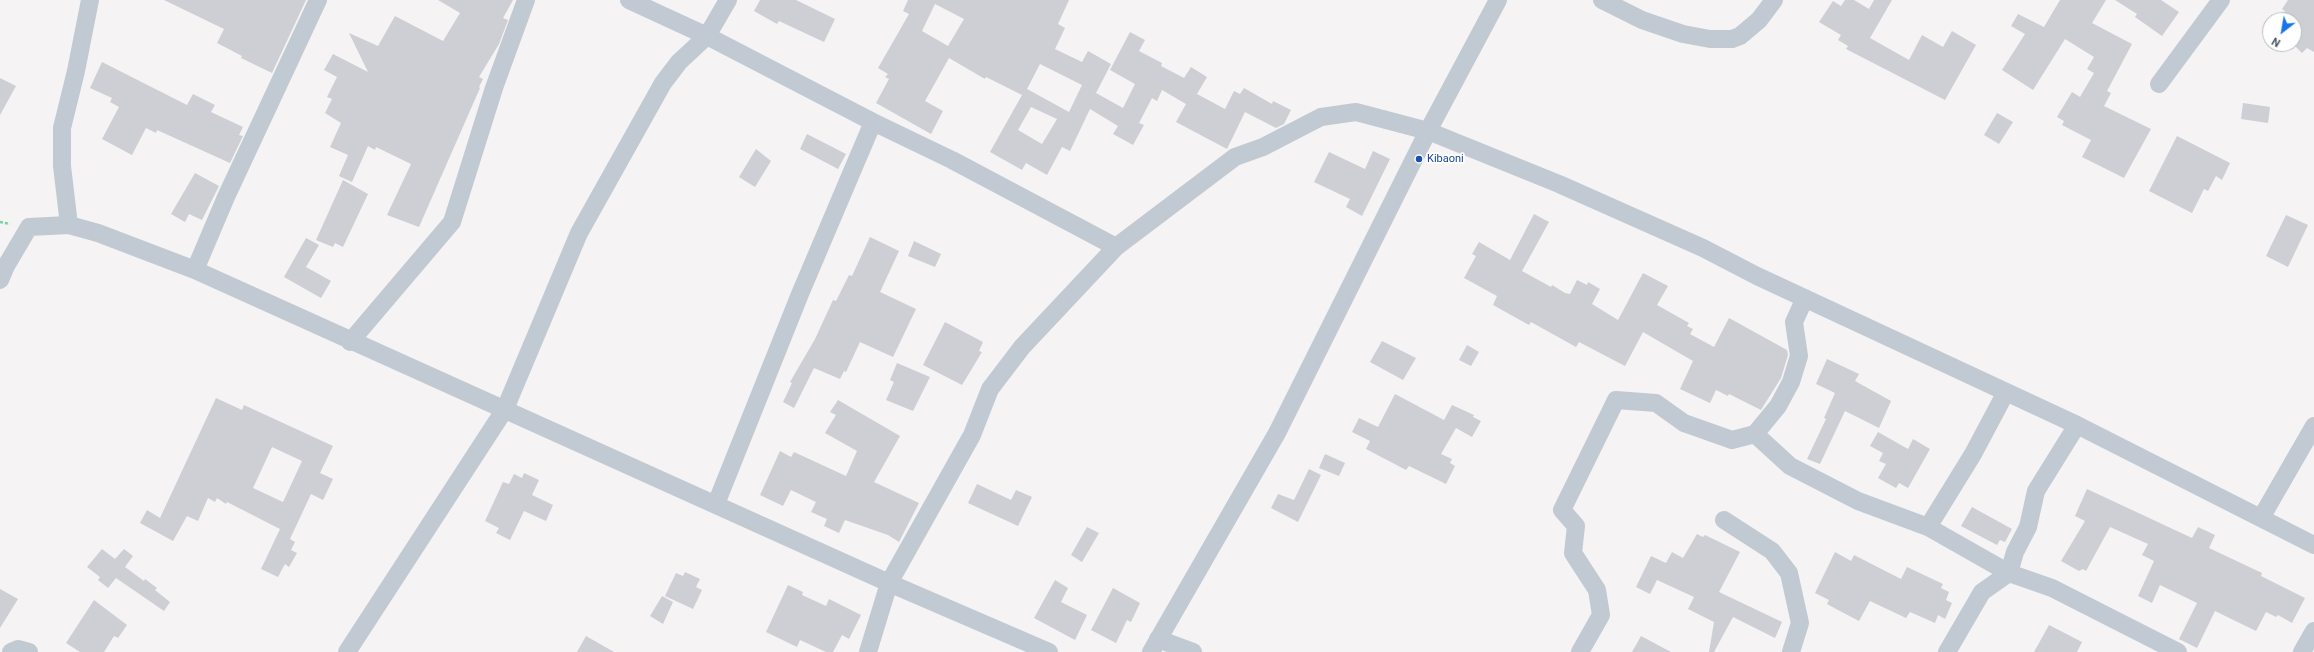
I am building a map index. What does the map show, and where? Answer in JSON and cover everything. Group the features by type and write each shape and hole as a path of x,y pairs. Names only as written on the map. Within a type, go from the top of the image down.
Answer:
{"street":[{"path":"69,225 62,166 62,128 76,71 90,0"},
{"path":"195,270 226,197 318,0"},
{"path":"350,342 452,222 494,88 526,0"},
{"path":"629,0 707,36 873,122 952,160 1116,247"},
{"path":"347,652 505,409 579,234 663,83 679,62 707,36 728,0"},
{"path":"1193,652 1154,645 1277,433 1428,131 1498,0"},
{"path":"1602,0 1642,20 1683,34 1710,39 1740,36 1759,20 1774,0"},
{"path":"2159,84 2221,0"},
{"path":"868,652 889,583 972,435 990,389 1022,347 1116,247 1235,157 1263,147 1321,117 1356,112 1428,131 1588,197 1703,248 1805,298 2077,425 2314,545"},
{"path":"716,504 800,294 873,122"},
{"path":"0,280 6,266 28,227 69,225 98,233 195,270 350,342 505,409 889,583 1049,652"},
{"path":"1580,652 1600,614 1597,590 1574,553 1576,526 1562,510 1616,400 1656,403 1684,423 1732,440 1755,434 1778,406 1791,382 1799,356 1794,322 1805,298"},
{"path":"1928,527 1969,461 2006,392"},
{"path":"1947,652 1982,592 2009,573 2015,552 2028,527 2036,491 2077,425"},
{"path":"2261,518 2314,426"},
{"path":"1755,434 1790,466 1858,501 1928,527 2009,573 2052,588 2178,652"},
{"path":"1724,520 1772,551 1789,573 1800,623 1791,652"},
{"path":"2302,652 2314,631"},
{"path":"11,652 18,649 28,652"}],"building":[{"path":"164,0 306,0 272,73 241,58 242,56 217,43 224,29"},
{"path":"438,0 513,0 503,18 508,20 499,44 479,77 483,79 479,87 480,88 419,227 387,215 411,164 376,147 375,150 368,146 352,182 339,176 348,155 330,147 341,123 325,113 332,99 327,97 337,77 324,70 333,54 368,72 349,33 378,46 395,16 443,41 460,13"},
{"path":"760,0 796,0 835,19 824,42 779,21 777,24 754,11"},
{"path":"908,0 1069,0 1058,24 1065,28 1055,49 1082,62 1088,51 1111,64 1096,93 1123,108 1135,84 1110,70 1130,32 1145,40 1139,51 1162,63 1161,66 1184,78 1191,67 1207,77 1197,94 1225,109 1234,91 1240,94 1244,88 1272,104 1273,101 1291,110 1284,124 1276,128 1245,112 1227,149 1176,122 1186,104 1162,90 1157,101 1152,98 1139,123 1144,125 1133,145 1113,134 1118,126 1090,109 1070,151 1062,147 1047,175 1026,163 1022,170 990,152 1022,95 986,77 985,79 949,58 925,101 943,111 931,134 876,103 889,79 885,77 888,74 878,68 909,14 903,11","holes":["935,4 964,19 948,46 922,31","1040,64 1082,85 1069,112 1027,89","1031,107 1057,119 1042,144 1018,130"]},
{"path":"1845,0 1854,0 1869,9 1874,0 1892,0 1870,38 1909,60 1922,35 1943,47 1952,31 1976,45 1945,100 1846,49 1848,46 1838,40 1841,35 1819,22 1833,1 1841,6"},
{"path":"2060,0 2106,0 2092,23 2132,44 2107,91 2111,93 2104,106 2151,129 2124,178 2082,157 2091,140 2062,125 2064,121 2057,117 2072,92 2080,97 2094,73 2087,69 2094,57 2065,39 2033,90 2002,70 2025,34 2011,26 2018,14 2044,27"},
{"path":"2115,0 2161,0 2179,12 2162,36 2135,17 2137,14"},
{"path":"2288,0 2314,0 2314,52 2307,48 2302,53 2301,52 2302,12 2284,12 2285,11 2282,9"},
{"path":"102,62 187,105 193,94 215,105 211,112 243,127 239,135 243,136 230,163 157,130 156,133 146,128 132,155 102,139 119,107 110,102 112,98 90,88"},
{"path":"0,78 16,86 0,115"},
{"path":"2243,103 2270,107 2268,123 2241,119"},
{"path":"1997,113 2013,122 1999,144 1984,135"},
{"path":"807,134 846,154 838,169 800,149"},
{"path":"2177,136 2230,163 2222,180 2216,176 2208,191 2204,189 2192,213 2149,191"},
{"path":"756,149 771,161 755,187 739,177"},
{"path":"1373,151 1390,159 1362,216 1346,207 1350,199 1314,182 1329,152 1365,169"},
{"path":"195,173 219,186 202,220 189,214 185,222 171,214"},
{"path":"343,180 368,194 343,247 335,243 333,247 316,240"},
{"path":"1534,214 1549,222 1522,271 1551,287 1552,285 1565,293 1570,294 1577,280 1587,285 1588,282 1600,289 1592,304 1618,320 1643,273 1668,286 1657,305 1689,323 1687,326 1693,329 1690,334 1714,347 1729,318 1787,350 1788,355 1781,378 1761,410 1729,394 1728,396 1716,390 1710,403 1680,389 1693,361 1643,332 1625,366 1579,342 1576,347 1531,322 1529,325 1493,305 1497,296 1464,278 1476,256 1472,254 1479,242 1510,260"},
{"path":"2286,215 2308,225 2288,267 2266,256"},
{"path":"870,237 899,251 880,292 916,309 893,357 860,342 846,372 844,371 840,379 814,368 794,408 783,402 792,383 790,382 815,339 833,300 836,301 849,275 852,276"},
{"path":"306,238 319,245 306,267 331,281 321,298 284,277"},
{"path":"914,241 941,254 935,267 908,256"},
{"path":"945,322 983,342 979,351 982,352 962,385 923,365"},
{"path":"1382,341 1416,358 1403,380 1370,362"},
{"path":"1467,345 1479,352 1471,366 1459,360"},
{"path":"1827,359 1859,374 1855,381 1891,401 1879,428 1845,411 1820,464 1807,459 1826,419 1824,418 1835,393 1816,384"},
{"path":"897,363 930,377 913,411 886,400 894,382 890,380"},
{"path":"1395,394 1444,420 1452,405 1474,415 1473,417 1481,421 1472,437 1456,428 1441,454 1452,459 1450,463 1455,466 1446,484 1409,466 1406,470 1366,449 1370,441 1352,432 1359,418 1378,427"},
{"path":"216,398 242,410 244,405 333,446 320,473 333,479 323,500 311,494 290,539 295,542 291,550 297,553 289,567 285,564 278,577 261,569 280,529 227,502 226,504 217,498 215,502 208,498 198,521 187,516 173,541 140,523 147,510 160,518","holes":["272,447 302,461 283,502 253,488"]},
{"path":"838,400 900,436 874,482 919,503 899,542 888,535 845,520 839,533 824,526 827,519 811,512 816,502 791,490 783,506 760,495 780,451 791,457 794,452 846,476 857,451 825,433 836,415 830,412"},
{"path":"1878,432 1908,449 1913,439 1930,449 1908,488 1899,483 1896,488 1878,478 1886,464 1879,461 1883,453 1870,446"},
{"path":"1325,454 1345,463 1339,476 1319,468"},
{"path":"1309,469 1321,475 1298,522 1271,508 1278,494 1294,500"},
{"path":"524,473 539,480 532,495 553,505 546,521 524,511 510,540 496,533 499,528 485,521 503,482 509,484 514,474 522,478"},
{"path":"977,484 1011,500 1016,490 1032,497 1018,526 968,503"},
{"path":"2087,489 2192,538 2198,527 2215,535 2209,548 2262,573 2261,576 2305,598 2292,623 2278,615 2276,617 2266,612 2256,631 2215,611 2197,648 2179,639 2197,603 2160,585 2152,603 2138,596 2154,561 2142,555 2148,544 2110,527 2086,571 2083,569 2079,571 2061,561 2085,521 2075,516"},
{"path":"1972,507 2012,529 2005,542 2000,540 1997,545 1961,526"},
{"path":"1087,527 1099,533 1082,562 1071,555"},
{"path":"1697,534 1703,537 1705,535 1740,552 1719,592 1782,622 1775,638 1733,617 1714,652 1709,652 1714,622 1688,609 1694,597 1657,580 1650,594 1636,587 1651,556 1666,563 1672,552 1683,558"},
{"path":"102,549 115,559 124,549 133,556 125,567 144,581 145,579 157,588 155,590 170,602 164,611 116,578 108,588 98,580 100,577 87,567"},
{"path":"1835,552 1851,561 1854,555 1901,579 1907,567 1943,584 1941,588 1949,592 1946,600 1952,603 1945,619 1938,615 1935,623 1910,612 1906,618 1870,601 1859,621 1827,604 1829,600 1815,593"},
{"path":"685,572 700,579 696,587 702,590 693,609 665,596 676,573 683,576"},
{"path":"1055,580 1068,588 1061,602 1087,615 1075,640 1034,618"},
{"path":"788,585 803,592 802,595 826,606 829,599 861,615 849,639 842,635 833,652 826,652 800,640 797,647 766,632"},
{"path":"1113,588 1140,603 1131,622 1127,620 1116,643 1091,630"},
{"path":"0,589 18,599 0,628"},
{"path":"662,596 673,602 663,624 650,616"},
{"path":"94,600 127,625 118,638 114,636 104,652 80,652 66,643"},
{"path":"2049,625 2082,642 2077,652 2034,652"},
{"path":"586,636 614,652 577,652"},
{"path":"1641,636 1671,652 1632,652"}],"place":[{"name":"Kibaoni","path":"1419,159"}]}
